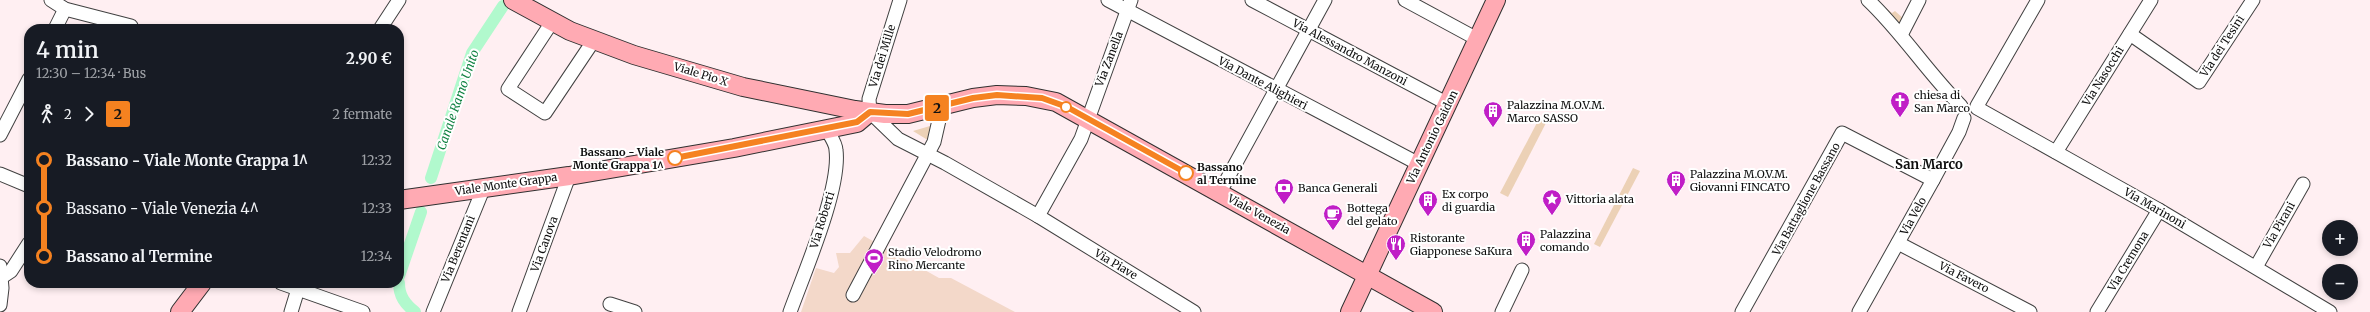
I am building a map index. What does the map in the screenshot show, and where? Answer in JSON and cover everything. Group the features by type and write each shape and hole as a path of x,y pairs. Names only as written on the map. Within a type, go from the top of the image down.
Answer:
{"main road":[{"name":"Viale Pio X","path":"513,0 552,22 594,40 743,87 806,98 870,112 899,115"},
{"name":"Via Antonio Gaidon","path":"1350,312 1479,40 1496,0"},
{"name":"Viale Venezia","path":"899,115 942,107 985,96 1026,96 1056,102 1088,118 1368,274 1433,312"},
{"path":"806,98 826,128"},
{"name":"Viale Monte Grappa","path":"404,199 569,176 734,148 857,122 870,112"},
{"path":"180,312 198,288"}],"street":[{"path":"51,0 65,9 123,24"},
{"path":"383,24 399,0"},
{"name":"Via dei Mille","path":"870,112 869,99 900,0"},
{"name":"Via Dante Alighieri","path":"1108,0 1129,5 1275,89 1419,164"},
{"name":"Via Alessandro Manzoni","path":"1252,0 1448,104"},
{"path":"1220,192 1325,0"},
{"path":"1405,0 1422,4 1479,40"},
{"path":"1868,0 1901,35 1962,112 1967,101 1973,102 1977,107 2038,0"},
{"path":"1901,35 1919,0"},
{"name":"Via Nasocchi","path":"2056,152 2150,0"},
{"name":"Via dei Tesini","path":"2130,34 2199,82 2253,0"},
{"name":"Via Zanella","path":"1088,118 1129,5"},
{"path":"58,24 65,9"},
{"path":"552,22 508,89 545,113 594,40"},
{"path":"0,135 24,89"},
{"path":"854,295 928,155 937,133 942,107"},
{"name":"Via Marinoni","path":"1977,107 2256,266 2330,312"},
{"name":"Via Piave","path":"870,112 898,139 1038,216 1194,312"},
{"name":"Via Velo","path":"1859,312 1959,132 1962,112"},
{"path":"898,139 893,130 899,115"},
{"path":"1038,216 1081,139 1088,118"},
{"name":"Via Roberti","path":"790,312 813,250 835,175 836,148 826,128"},
{"name":"Via Battaglione Bassano","path":"1742,312 1842,133 1933,180"},
{"path":"0,174 24,184"},
{"name":"Via Canova","path":"519,312 569,176"},
{"name":"Via Pirani","path":"2256,266 2303,184"},
{"name":"Via Berentani","path":"433,312 484,187"},
{"name":"Via Cremona","path":"2098,312 2159,210"},
{"name":"Via Favero","path":"1898,243 2030,312"},
{"path":"0,305 1,271 11,271 24,251"},
{"path":"1502,312 1522,270"},
{"path":"295,288 363,312"},
{"path":"291,312 298,289"},
{"path":"610,304 635,312"}],"shaded area":[{"path":"1886,8 1892,13 1895,11 1904,19 1900,24 1885,10"},
{"path":"1540,117 1547,121 1508,197 1500,193"},
{"path":"930,126 928,139 913,131"},
{"path":"1633,168 1640,171 1600,247 1594,244"},
{"name":"Stadio Velodromo Rino Mercante","path":"864,236 939,278 951,278 1015,312 801,312 816,268 834,273 839,267 836,253 850,253"}],"waterway":[{"name":"Canale Ramo Unito","path":"431,178 472,53 503,6"},
{"name":"Canale Ramo Unito","path":"404,261 421,212"},
{"name":"Canale Ramo Unito","path":"400,288 403,299 415,312"}],"bus line":[{"name":"2","path":"675,158 771,141 857,122 865,118 870,112 899,115 908,114 924,112 973,98 1012,95 1042,98 1056,102 1186,173"}],"place":[{"name":"chiesa di San Marco","path":"1900,118"},
{"name":"Palazzina M.O.V.M. Marco SASSO","path":"1493,128"},
{"name":"Bassano - Viale Monte Grappa 1^","path":"675,158"},
{"name":"Bassano al Termine","path":"1186,173"},
{"name":"Palazzina M.O.V.M. Giovanni FINCATO","path":"1676,197"},
{"name":"Banca Generali","path":"1284,205"},
{"name":"Vittoria alata","path":"1552,216"},
{"name":"Ex corpo di guardia","path":"1428,217"},
{"name":"Bottega del gelato","path":"1333,231"},
{"name":"Palazzina comando","path":"1526,257"},
{"name":"Ristorante Giapponese SaKura","path":"1396,261"},
{"name":"Stadio Velodromo Rino Mercante","path":"874,275"}],"district":[{"name":"San Marco","path":"1929,164"}]}
